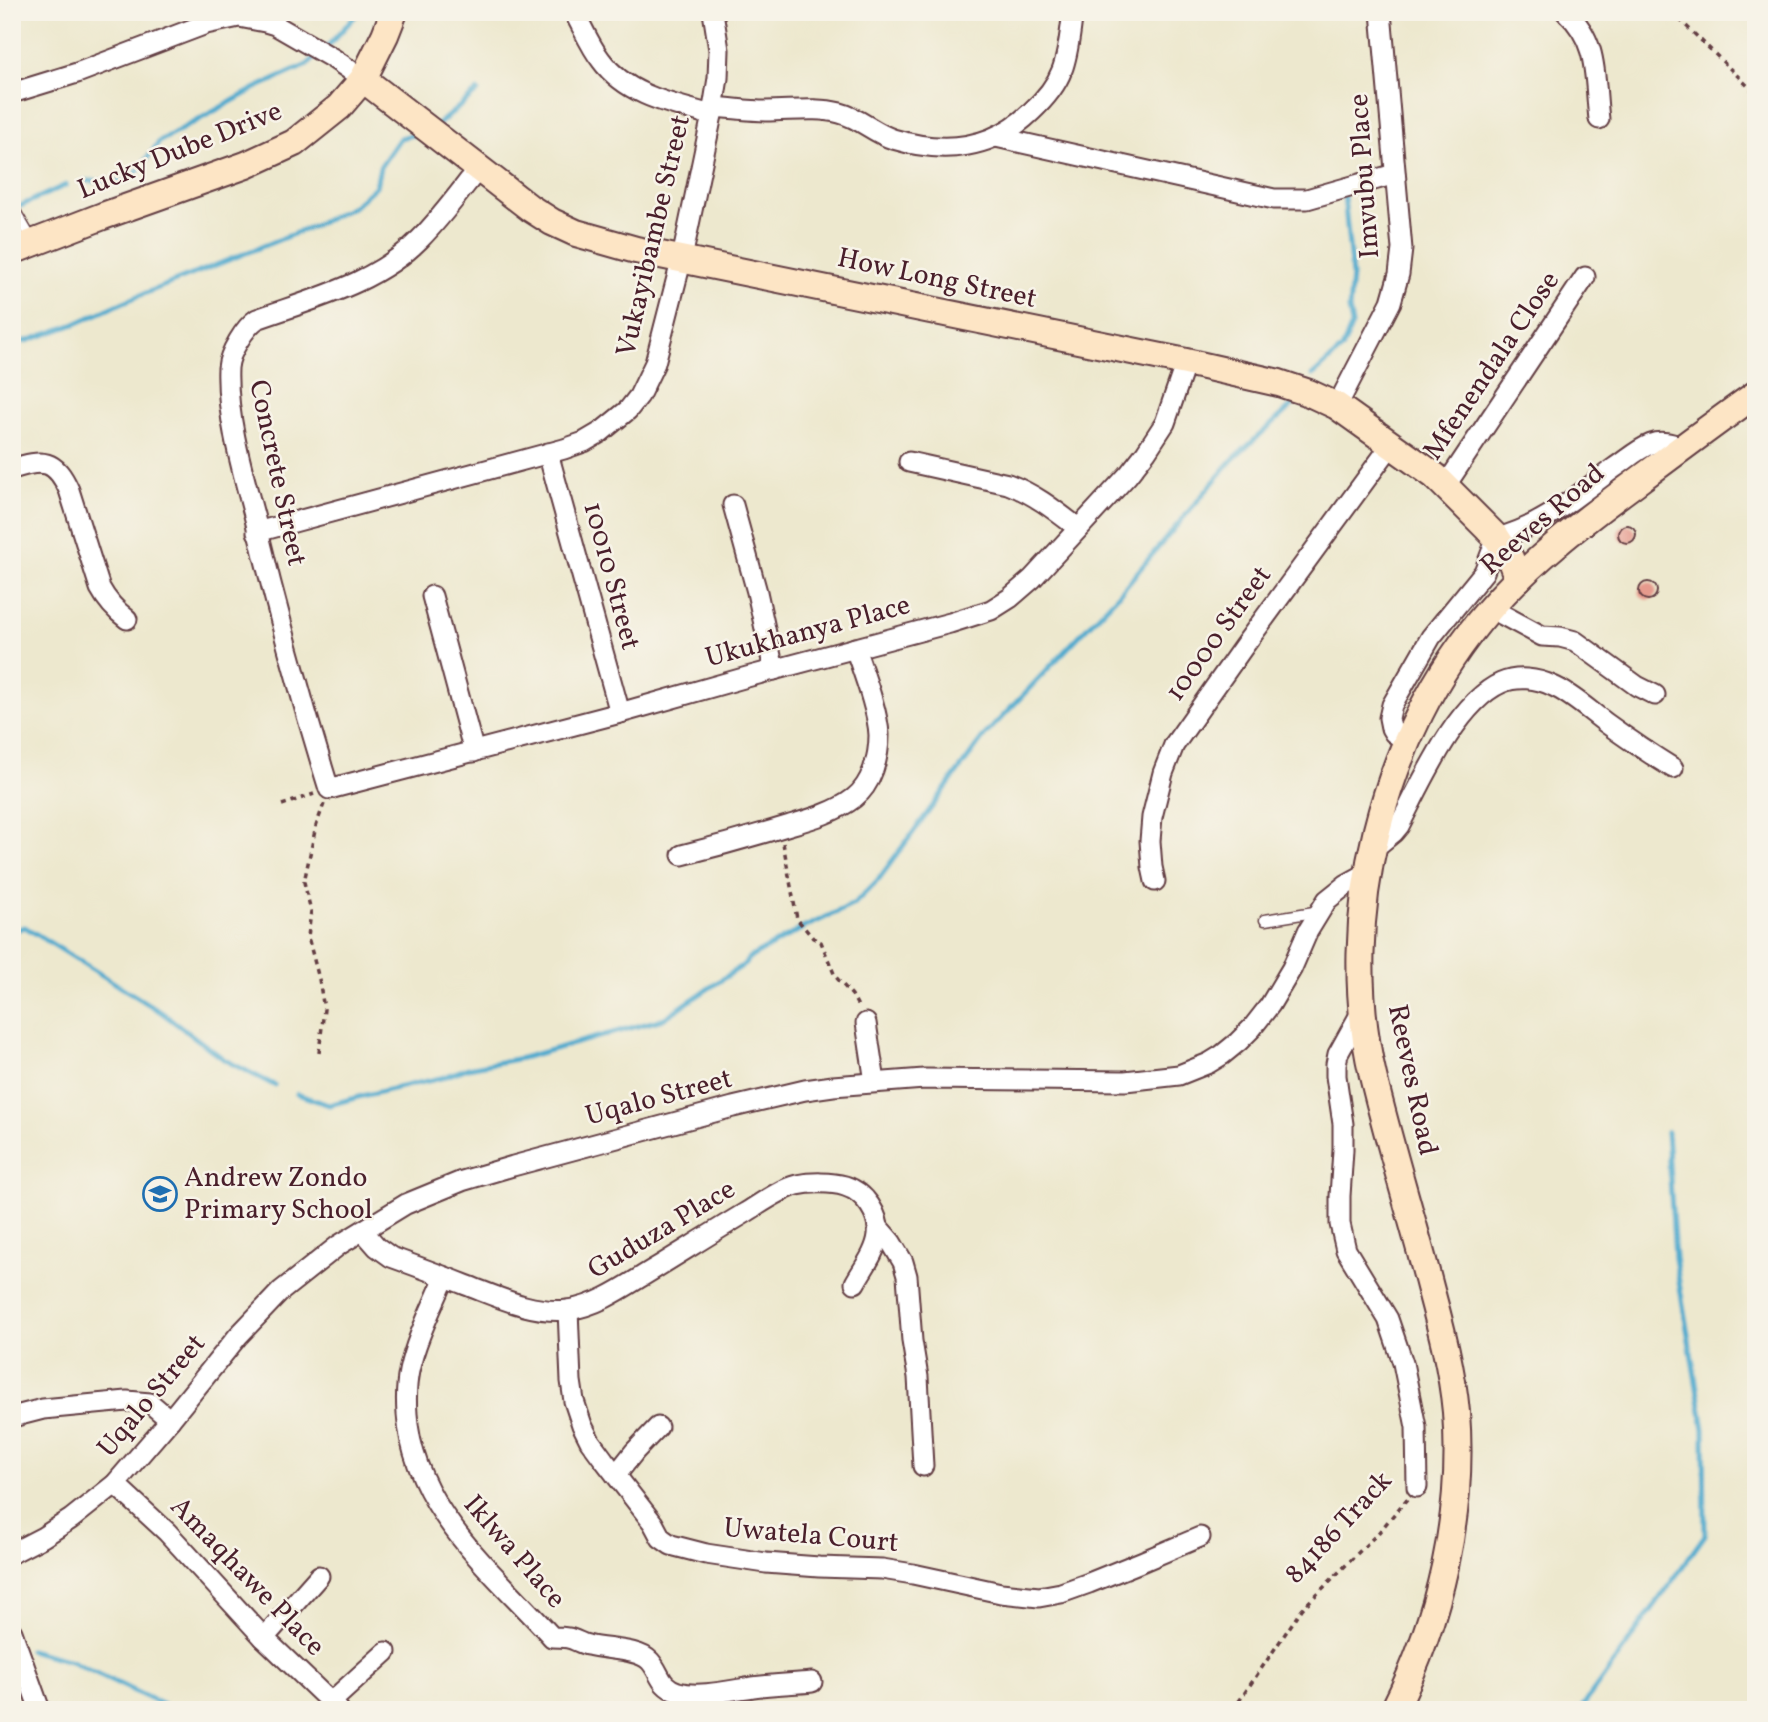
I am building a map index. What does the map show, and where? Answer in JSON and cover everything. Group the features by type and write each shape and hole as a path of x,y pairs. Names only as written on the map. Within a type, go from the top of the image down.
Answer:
{"street":[{"name":"Lucky Dube Drive","path":"23,247 246,165 294,143 339,107 363,79 394,12"},
{"path":"574,12 600,60 626,84 654,98 713,111 841,113 890,138 919,145 960,147 996,137 1021,122 1045,98 1062,70 1073,12"},
{"name":"Vukayibambe Street","path":"257,532 584,442 628,410 639,397 655,363 682,258 713,111 719,50 713,12"},
{"name":"Imvubu Place","path":"1337,406 1391,302 1399,274 1402,249 1381,12"},
{"path":"1566,12 1578,23 1590,45 1599,119"},
{"path":"12,93 77,74 206,24 239,18 275,25 363,79"},
{"name":"How Long Street","path":"363,79 530,208 576,233 636,250 1186,362 1297,388 1337,406 1446,485 1497,538 1510,558 1518,579"},
{"path":"996,137 1274,199 1307,199 1395,174"},
{"name":"Concrete Street","path":"329,789 257,532 236,438 230,400 229,359 248,325 257,318 334,292 387,265 419,240 478,169"},
{"name":"Mfenendala Close","path":"1446,485 1585,278"},
{"name":"Ukukhanya Place","path":"329,789 620,713 991,610 1022,589 1128,474 1155,440 1165,422 1186,362"},
{"name":"Reeves Road","path":"1394,1710 1423,1644 1437,1601 1447,1556 1457,1471 1452,1378 1372,1071 1363,1009 1364,901 1370,861 1388,791 1407,742 1434,688 1453,657 1490,608 1562,539 1756,394"},
{"path":"1407,742 1391,728 1389,718 1392,705 1431,637 1484,572 1497,538 1543,521 1651,444 1663,442 1683,447"},
{"name":"10000 Street","path":"1155,880 1150,841 1152,817 1163,773 1174,745 1251,635 1392,444"},
{"name":"10010 Street","path":"548,453 620,713"},
{"path":"909,462 1024,489 1078,528"},
{"path":"12,469 39,463 57,470 69,490 100,588 108,602 127,620"},
{"path":"733,505 757,592 774,670"},
{"path":"432,596 474,752"},
{"path":"1490,608 1542,636 1575,641 1637,686 1655,695"},
{"path":"682,855 813,818 854,798 863,789 871,776 879,746 879,732 855,648"},
{"name":"Uqalo Street","path":"12,1553 71,1519 115,1484 238,1336 282,1291 339,1245 406,1204 462,1181 774,1097 833,1086 924,1079 1125,1081 1179,1075 1209,1063 1252,1028 1270,1005 1320,911 1333,894 1370,861 1399,826 1450,733 1475,700 1499,684 1508,680 1533,679 1554,686 1636,746 1673,768"},
{"name":"84186 Track","path":"1363,1009 1338,1054 1336,1064 1343,1124 1340,1224 1348,1255 1388,1319 1403,1363 1416,1427 1417,1486"},
{"path":"866,1023 875,1082"},
{"name":"Guduza Place","path":"363,1231 377,1247 391,1257 517,1304 568,1310 603,1300 796,1185 844,1186 853,1190 873,1210 878,1227 903,1262 907,1276 918,1377 923,1466"},
{"path":"855,1283 873,1253 878,1239 878,1227"},
{"name":"Iklwa Place","path":"446,1277 409,1369 406,1389 408,1427 411,1446 429,1493 479,1560 552,1637 568,1638 644,1657 650,1661 667,1686 678,1692 723,1691 813,1682"},
{"name":"Uwatela Court","path":"568,1310 571,1381 582,1425 590,1441 653,1523 661,1538 671,1545 706,1554 766,1563 882,1569 1001,1593 1039,1597 1060,1593 1200,1536"},
{"path":"12,1417 43,1409 127,1401 150,1403 170,1420"},
{"path":"616,1475 658,1427"},
{"name":"Amaqhawe Place","path":"115,1484 167,1532 264,1638 335,1706"},
{"path":"264,1638 319,1576"},
{"path":"12,1632 40,1710"},
{"path":"335,1706 386,1652"}],"lane":[{"path":"12,206 23,247"},
{"path":"1265,920 1320,911"}],"path":[{"path":"1672,12 1756,94"},
{"path":"282,805 329,789"},
{"path":"319,1053 324,1009 308,937 312,911 304,882 316,826 329,789"},
{"path":"781,828 797,919 813,938 821,942 835,976 852,995 866,1023"},
{"name":"84186 Track","path":"1233,1710 1302,1609 1379,1532 1417,1486"}],"building":[{"path":"1627,525 1633,528 1636,534 1633,540 1627,543 1621,540 1618,534 1621,528"},
{"path":"1648,582 1654,585 1657,591 1654,597 1648,600 1642,597 1639,591 1642,585"}],"waterway":[{"path":"325,49 359,12"},
{"path":"84,181 127,181 134,176 160,141 256,88 307,65 318,55"},
{"path":"435,127 478,91"},
{"path":"12,342 27,341 75,324 311,227 353,207 376,186 380,167 400,138 420,133"},
{"path":"18,207 66,185"},
{"path":"1313,375 1342,349 1352,325 1349,309 1352,276 1344,196"},
{"path":"297,1094 329,1105 441,1078 468,1068 522,1058 663,1019 745,964 749,958 854,904 878,880 985,735 1119,594 1232,460 1296,402"},
{"path":"12,931 25,927 161,1012 225,1060 274,1085"},
{"path":"1580,1710 1705,1535 1704,1429 1675,1258 1667,1132"},
{"path":"29,1650 71,1661 163,1705 168,1710"}],"place":[{"name":"Andrew Zondo Primary School","path":"160,1194"}]}
